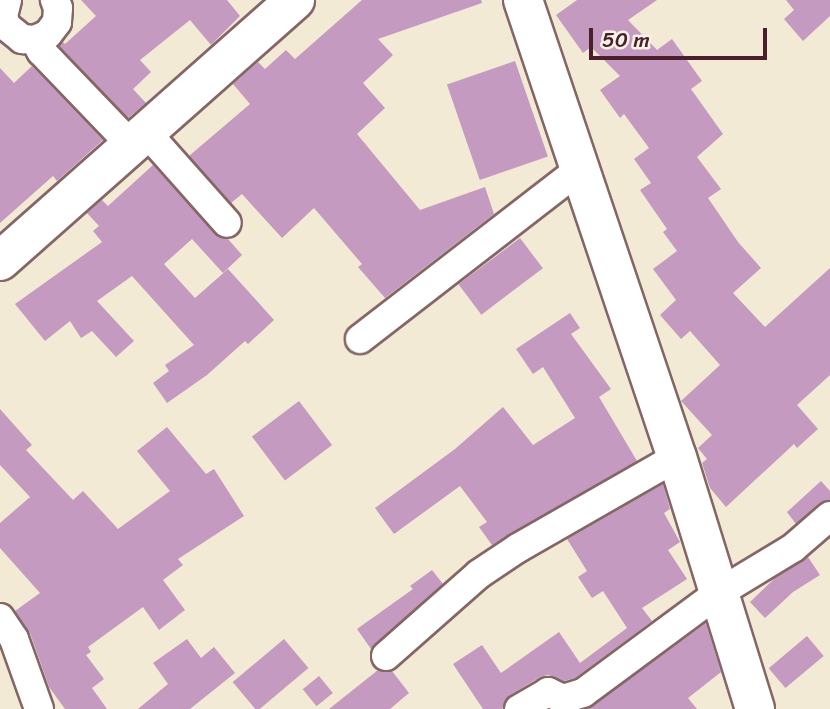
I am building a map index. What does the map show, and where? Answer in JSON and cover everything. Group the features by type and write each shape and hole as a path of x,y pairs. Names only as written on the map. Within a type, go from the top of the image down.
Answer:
{"main road":[{"path":"0,261 295,0"},
{"path":"523,0 677,457 755,709"}],"street":[{"path":"7,0 3,16 6,26 22,40 35,40 48,34 57,22 58,8 55,0"},
{"path":"35,40 41,51 227,223"},
{"path":"360,339 579,170"},
{"path":"386,656 479,574 518,548 677,457"},
{"path":"519,709 548,692 563,699 583,693 718,594 793,548 830,516"},
{"path":"0,618 14,639 39,709"}],"building":[{"path":"81,0 227,0 240,16 211,45 190,20 140,60 151,72 133,89 146,103 128,118 59,46 63,42 65,44 96,16"},
{"path":"362,0 481,0 482,3 378,39 393,55 363,83 385,108 357,134 420,210 485,187 494,214 385,298 358,267 362,264 314,208 282,238 242,194 231,203 189,156 250,104 233,84 258,62 265,69 286,50 295,59"},
{"path":"577,0 657,0 628,20 657,50 672,39 702,81 691,89 723,134 697,157 721,189 708,198 738,242 761,268 733,293 765,327 830,268 830,375 797,405 818,429 797,448 794,444 726,507 710,488 702,463 707,459 698,448 712,435 681,401 720,365 690,331 681,339 660,315 676,300 653,269 677,251 663,232 667,229 640,190 651,183 634,159 649,148 624,114 620,118 600,90 620,76 591,47 583,53 556,15"},
{"path":"786,0 830,0 830,16 803,41 784,19 794,10"},
{"path":"515,61 548,156 480,180 447,84"},
{"path":"32,66 103,140 57,181 53,176 0,223 0,68 14,83"},
{"path":"153,165 215,234 228,239 242,255 223,273 192,239 164,264 195,298 228,269 274,320 248,344 245,341 207,375 167,403 153,383 169,371 165,365 194,345 132,276 97,301 134,341 116,357 92,331 81,338 70,321 45,341 15,304 102,242 93,231 99,226 87,213 102,200 108,206"},
{"path":"520,238 543,268 481,315 459,284"},
{"path":"570,313 580,328 571,334 611,389 599,397 637,461 492,545 479,527 487,522 460,486 394,534 375,508 455,449 503,407 533,445 575,418 543,367 533,374 516,349"},
{"path":"299,401 332,445 285,480 252,437"},
{"path":"0,409 32,445 26,450 73,500 83,491 118,529 170,491 137,451 167,427 206,474 214,469 244,516 178,559 183,565 163,580 185,610 159,630 143,607 88,647 91,652 86,655 104,679 92,688 107,709 65,709 49,687 30,633 15,611 40,593 0,548 0,523 30,497 0,465"},
{"path":"821,481 830,491 830,500 819,503 796,524 787,512"},
{"path":"663,484 670,509 664,513 680,542 668,550 687,579 642,608 652,621 575,678 564,681 548,675 540,677 510,695 502,709 483,709 453,664 482,645 501,673 559,632 580,663 627,628 603,591 592,598 578,577 587,571 567,539"},
{"path":"808,557 820,575 793,592 765,618 750,602 776,577"},
{"path":"432,570 443,584 371,649 357,629 413,589 410,586"},
{"path":"706,623 721,672 688,698 697,709 588,709"},
{"path":"807,636 824,656 785,688 769,668"},
{"path":"187,639 201,658 214,647 235,673 190,709 138,709 168,684 153,663"},
{"path":"284,639 308,668 260,709 255,709 233,682"},
{"path":"378,670 392,671 409,693 390,709 329,709"},
{"path":"319,676 333,693 317,706 303,689"}]}
